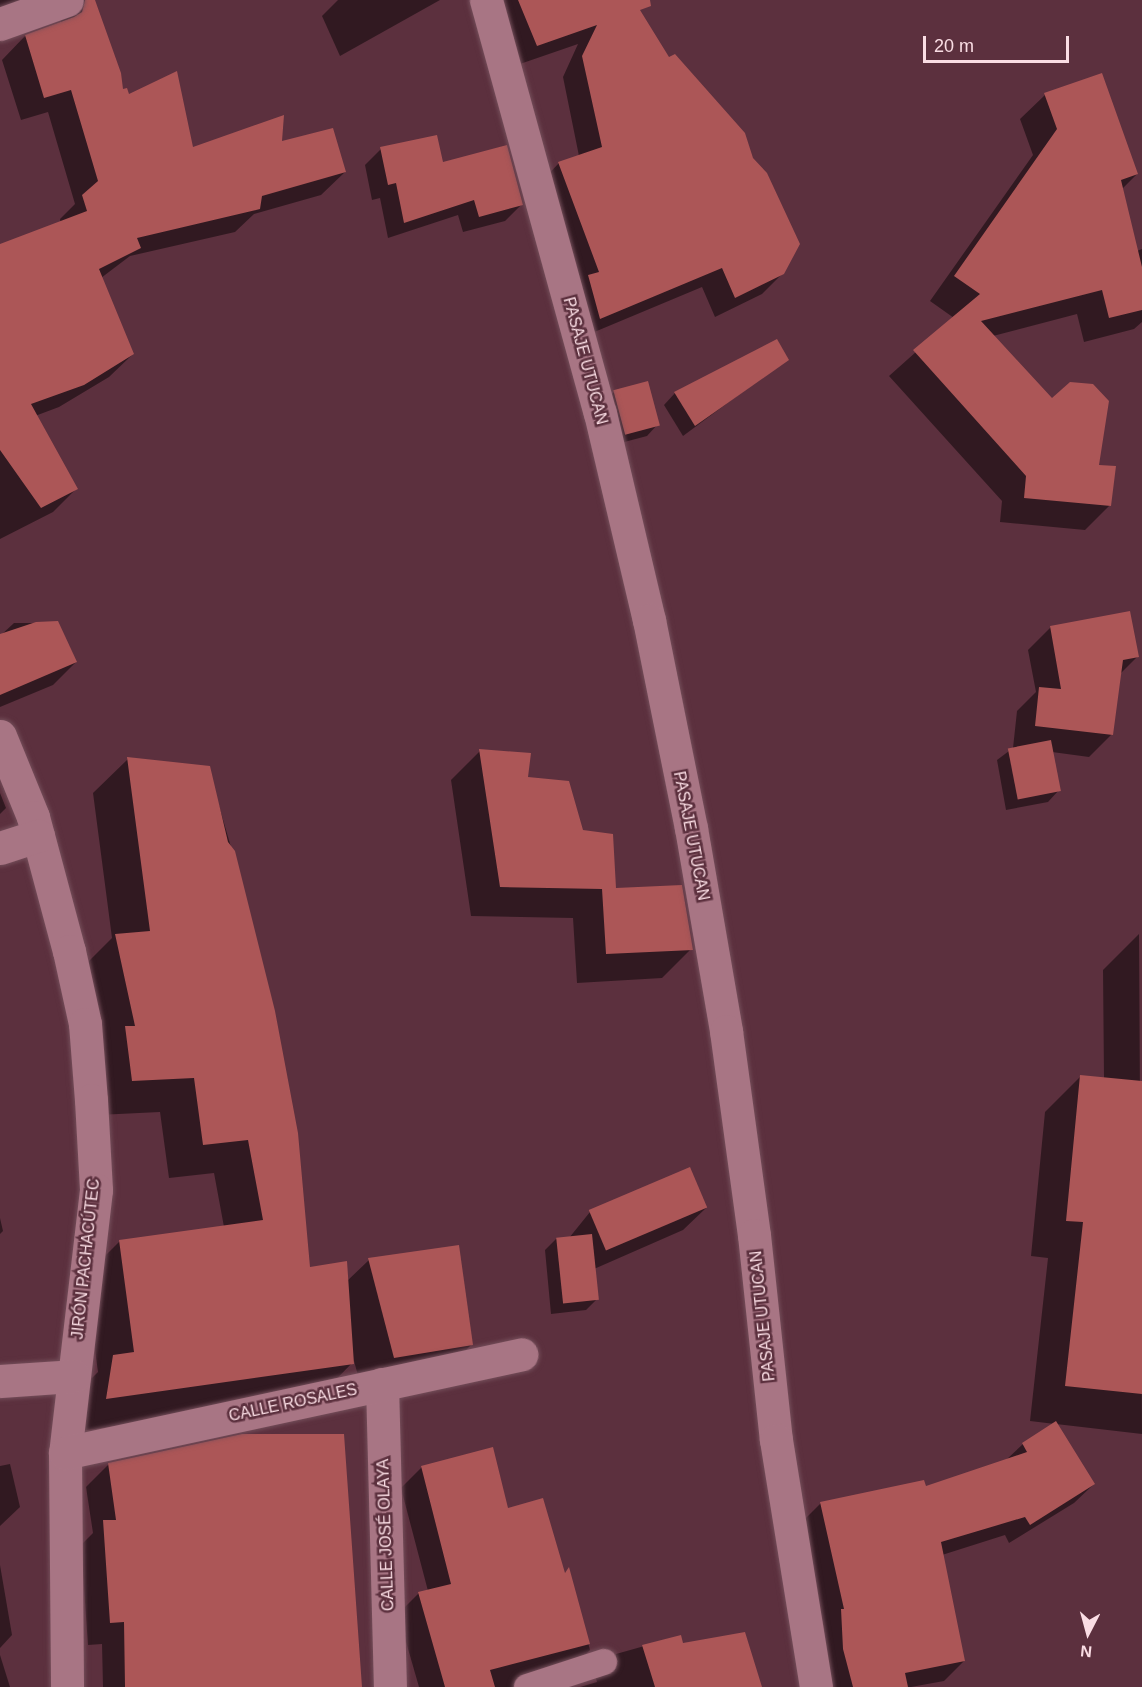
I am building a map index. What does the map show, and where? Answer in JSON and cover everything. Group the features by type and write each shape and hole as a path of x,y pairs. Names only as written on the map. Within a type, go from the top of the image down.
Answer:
{"street":[{"path":"0,24 66,0"},
{"name":"PASAJE UTUCAN","path":"486,0 600,414 649,620 689,817 726,1031 754,1235 776,1440 816,1687"},
{"name":"JIRÓN PACHACÚTEC","path":"0,736 38,836 85,1024 92,1100 96,1190 65,1453 67,1687"},
{"path":"0,848 38,836"},
{"name":"CALLE ROSALES","path":"65,1453 521,1354"},
{"path":"0,1381 74,1376"},
{"name":"CALLE JOSÉ OLAYA","path":"382,1384 390,1687"}],"lane":[{"path":"527,1687 604,1662"}],"building":[{"path":"85,0 95,0 121,73 123,89 127,88 129,94 177,71 193,147 284,115 282,141 333,128 346,172 262,196 260,209 137,238 141,248 99,269 134,354 84,385 31,404 78,489 41,508 0,450 0,244 87,211 82,195 98,181 71,90 44,98 25,35 74,17 82,12"},
{"path":"518,0 650,0 651,6 640,10 669,57 675,54 745,133 753,158 767,173 800,244 784,274 735,298 722,268 600,319 588,275 599,272 558,162 602,147 582,56 597,25 537,46"},
{"path":"1102,73 1138,174 1121,180 1142,267 1142,310 1109,318 1102,290 981,321 1052,398 1070,382 1093,384 1109,401 1099,465 1116,466 1111,506 1024,498 1026,476 913,350 980,294 954,276 1057,129 1044,93"},
{"path":"437,135 443,162 507,145 523,205 479,217 474,200 404,223 396,183 388,185 380,147"},
{"path":"777,339 789,360 695,426 674,392"},
{"path":"648,381 660,425 625,435 613,390"},
{"path":"1130,611 1139,657 1123,660 1113,735 1035,726 1039,687 1061,689 1050,626"},
{"path":"58,621 77,662 0,695 0,634 36,622"},
{"path":"1051,740 1061,791 1018,799 1008,748"},
{"path":"479,749 531,753 528,777 569,781 583,830 613,834 616,888 682,885 693,950 606,954 602,889 500,887"},
{"path":"127,757 210,766 228,842 235,851 275,1011 298,1133 310,1267 347,1261 354,1364 106,1399 113,1355 134,1352 119,1240 263,1220 248,1140 203,1145 194,1078 132,1081 125,1026 135,1026 115,934 150,931"},
{"path":"1080,1075 1142,1081 1142,1394 1065,1386 1083,1222 1066,1221"},
{"path":"690,1167 707,1208 606,1250 589,1210"},
{"path":"592,1234 599,1300 563,1303 556,1238"},
{"path":"459,1245 473,1345 394,1358 368,1258"},
{"path":"1056,1421 1095,1484 1030,1525 1025,1517 941,1542 965,1661 905,1673 908,1687 853,1687 843,1649 841,1609 844,1609 820,1502 924,1480 926,1486 1027,1452 1022,1443"},
{"path":"242,1434 344,1434 362,1687 125,1687 124,1622 110,1623 103,1520 116,1520 108,1463"},
{"path":"493,1447 508,1508 543,1498 565,1573 569,1567 590,1644 490,1670 495,1687 445,1687 418,1592 451,1584 421,1466"},
{"path":"745,1632 762,1687 655,1687 642,1645 681,1635 683,1643"}]}
